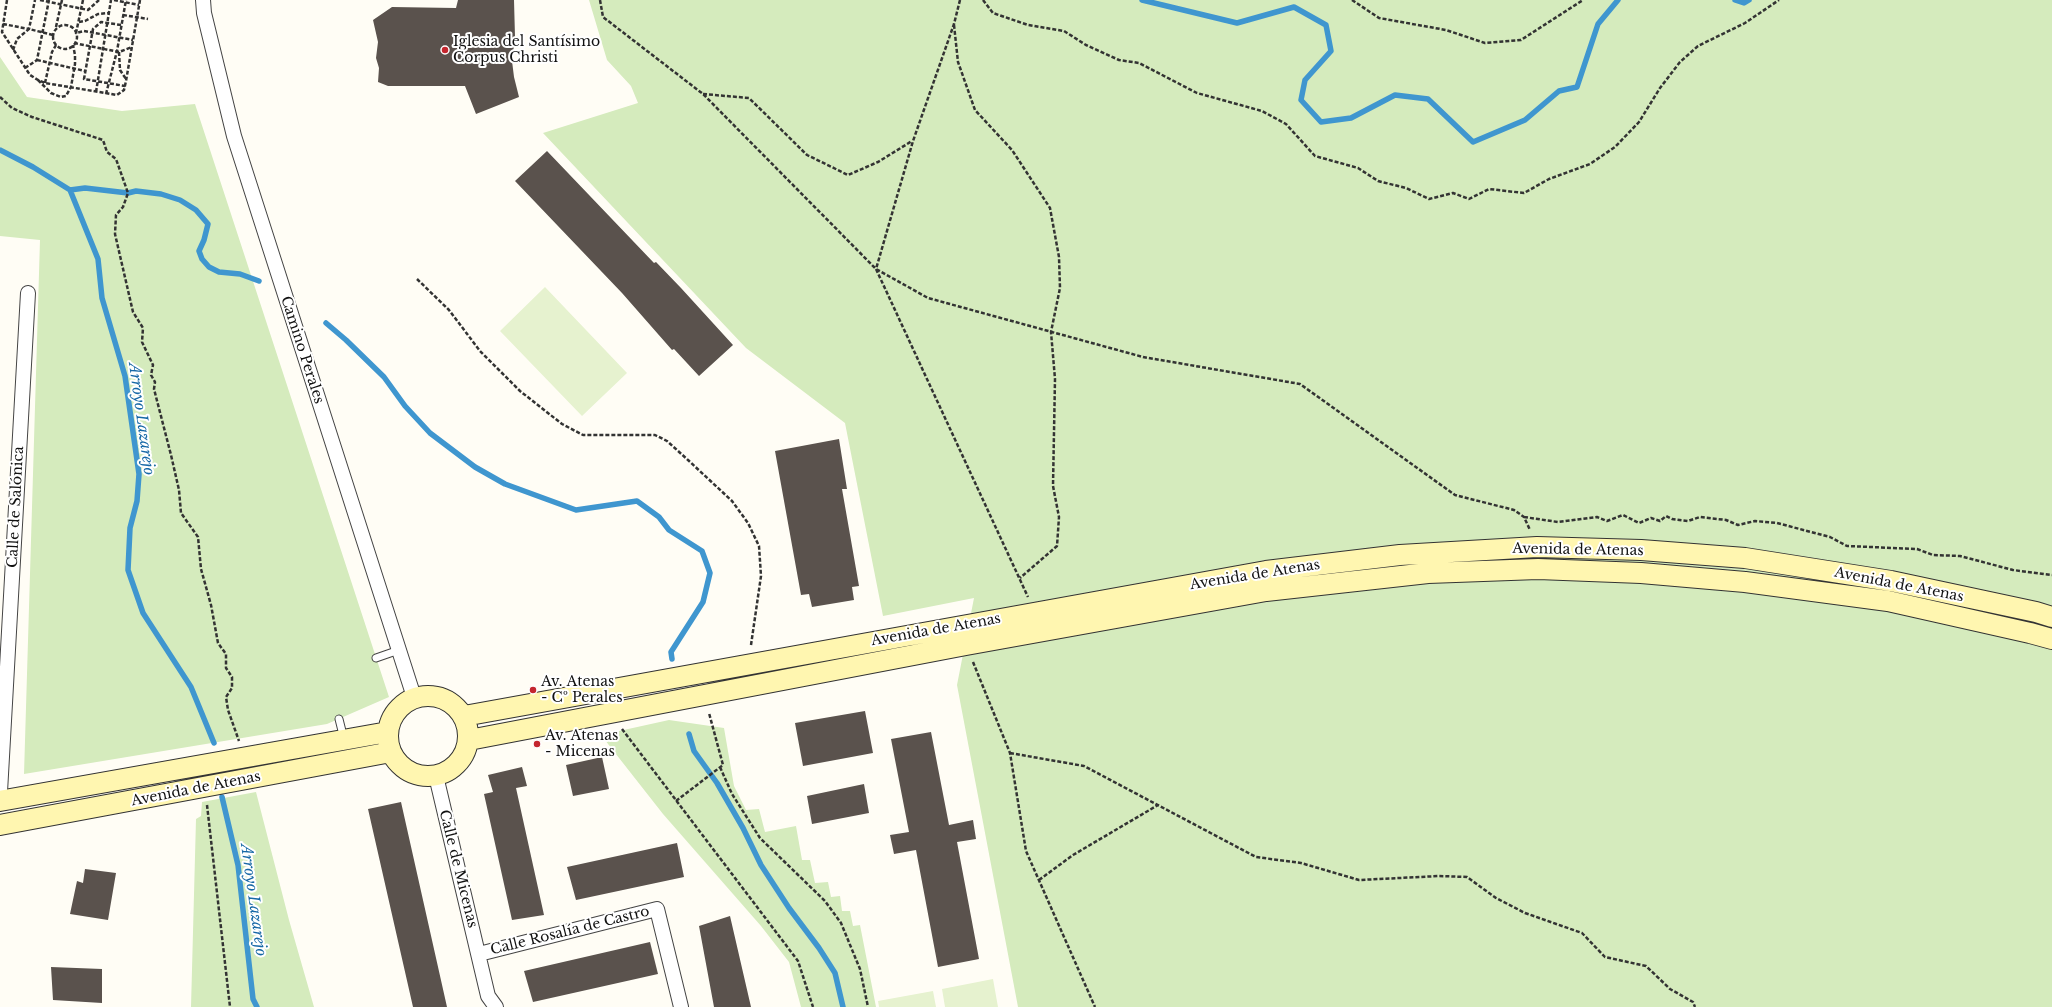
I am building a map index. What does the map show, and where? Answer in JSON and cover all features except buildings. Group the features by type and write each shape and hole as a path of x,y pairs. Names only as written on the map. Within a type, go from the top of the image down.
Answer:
{"main road":[{"name":"Avenida de Atenas","path":"464,716 1266,571 1400,555 1537,547 1641,550 1745,558 1891,581 2036,612 2052,617"},
{"name":"Avenida de Atenas","path":"469,740 966,645 1266,591 1428,573 1538,569 1641,573 1745,582 1888,601 2052,639"},
{"path":"428,695 443,698 455,705 464,716 468,728 469,740 465,752 458,763 448,771 436,776 414,774 397,761 391,752 388,742 388,732 391,720 396,710 414,697 428,695"},
{"name":"Avenida de Atenas","path":"0,801 245,756 388,732"},
{"name":"Avenida de Atenas","path":"0,825 205,788 391,752"}],"street":[{"name":"Camino Perales","path":"203,0 204,13 234,136 414,697"},
{"name":"Calle de Salónica","path":"0,792 28,293"},
{"name":"Calle de Micenas","path":"436,776 488,996 496,1007"},
{"path":"0,816 0,834"},
{"name":"Calle Rosalía de Castro","path":"479,954 657,910 681,1007"}],"lane":[{"path":"376,658 399,650"},
{"path":"339,719 344,739"}],"path":[{"path":"7,0 2,32 25,68 47,90 62,97 69,93 71,87 75,55 74,44 84,0"},
{"path":"13,51 17,39 29,29 35,0"},
{"path":"40,0 88,10 99,0"},
{"path":"45,83 52,52 56,46 53,35 62,0"},
{"path":"96,92 112,0 139,4"},
{"path":"38,80 45,83 106,94 121,94 127,80 140,0"},
{"path":"600,0 603,17 703,94 876,269 928,298 1143,356 1300,384 1455,495 1514,510 1524,517 1558,522 1597,517 1608,521 1623,515 1639,523 1651,518 1660,521 1666,516 1672,519 1688,521 1700,517 1726,520 1738,524 1756,521 1777,523 1830,537 1847,546 1917,549 1933,555 1960,556 2013,570 2052,575"},
{"path":"960,0 954,24 913,140 876,269 1020,578 1034,612"},
{"path":"983,0 994,13 1028,25 1064,31 1086,45 1119,60 1138,63 1197,93 1262,111 1286,124 1315,156 1358,168 1378,181 1406,188 1429,199 1453,193 1469,199 1489,189 1524,193 1550,179 1590,164 1615,148 1639,122 1660,88 1680,62 1698,46 1745,23 1779,0"},
{"path":"1352,0 1378,18 1446,30 1485,43 1521,40 1583,0"},
{"path":"25,68 37,60 48,1"},
{"path":"126,1 121,25 118,52 120,70 127,80"},
{"path":"79,22 85,21 98,14 109,13"},
{"path":"123,15 137,16 148,19"},
{"path":"121,25 101,22 93,29 84,79 125,86"},
{"path":"3,24 53,35"},
{"path":"954,24 958,62 975,110 1012,150 1050,208 1059,257 1060,288 1051,332 1055,379 1053,486 1059,517 1058,546 1020,578"},
{"path":"56,28 67,25 76,33"},
{"path":"76,33 84,31 133,40"},
{"path":"56,46 64,48 74,44 103,48 118,52 132,47"},
{"path":"106,94 118,52"},
{"path":"37,60 85,71"},
{"path":"703,94 750,98 807,154 848,175 878,162 913,140"},
{"path":"0,97 12,108 32,117 103,140 107,152 116,159 128,193 123,208 116,215 115,234 133,312 144,328 142,342 153,365 151,375 155,382 154,389 171,455 181,513 198,537 200,569 212,605 218,643 226,654 226,668 232,677 232,688 226,697 228,710 245,756"},
{"path":"417,280 449,310 480,351 510,381 562,424 582,435 655,435 667,441 732,501 748,523 759,546 761,576 751,647"},
{"path":"1524,517 1537,547"},
{"path":"966,645 1010,754 1026,851 1095,1007"},
{"path":"676,801 724,765 709,712"},
{"path":"621,729 798,961 813,1007"},
{"path":"1010,754 1084,766 1256,857 1301,863 1359,880 1439,876 1467,878 1496,898 1525,913 1582,934 1606,957 1646,966 1670,989 1693,1002 1695,1007"},
{"path":"720,767 732,794 760,838 824,901 841,923 860,969 868,1007"},
{"path":"205,788 230,1007"},
{"path":"1039,880 1073,855 1158,805"}],"green space":[{"path":"589,0 2052,0 2052,1007 1018,1007 957,685 974,598 883,616 845,423 746,348 543,133 638,103 631,86 607,60"},
{"path":"0,57 27,97 122,111 195,104 389,697 327,724 24,774 40,240 0,236"},
{"path":"545,287 627,373 582,416 500,331"},
{"path":"669,720 724,728 734,786 746,810 759,809 765,832 796,826 802,860 810,860 815,883 828,882 831,897 840,896 842,911 850,911 853,926 860,925 876,1007 801,1007 789,962 761,926 663,814 601,735"},
{"path":"256,792 289,920 314,1007 191,1007 196,819 201,816 202,802"},
{"path":"993,979 998,1007 945,1007 942,989"},
{"path":"933,991 936,1007 879,1007 878,1001"}],"waterway":[{"path":"1142,0 1237,23 1294,7 1326,25 1331,51 1305,80 1301,100 1321,122 1351,118 1395,95 1428,99 1473,142 1525,120 1559,91 1577,87 1598,24 1618,0"},
{"path":"1735,0 1744,3 1749,0"},
{"name":"Arroyo Lazarejo","path":"0,150 33,167 70,190 98,259 102,298 125,376 139,474 137,501 130,528 128,570 143,613 191,687 214,743"},
{"path":"70,190 85,188 128,193 136,191 161,194 180,200 196,210 208,224 204,240 199,251 202,259 209,267 219,272 240,274 259,281"},
{"path":"326,323 384,377 405,406 430,433 475,467 505,484 576,510 637,501 659,517 669,530 702,551 710,573 703,602 671,652 672,659"},
{"path":"689,734 694,751 717,783 743,828 761,865 789,908 819,948 835,973 843,1007"},
{"name":"Arroyo Lazarejo","path":"222,797 238,865 253,999 257,1007"}],"place":[{"name":"Iglesia del Santísimo Corpus Christi","path":"445,50"},
{"name":"Av. Atenas - Cº Perales","path":"533,690"},
{"name":"Av. Atenas - Micenas","path":"537,744"}]}
